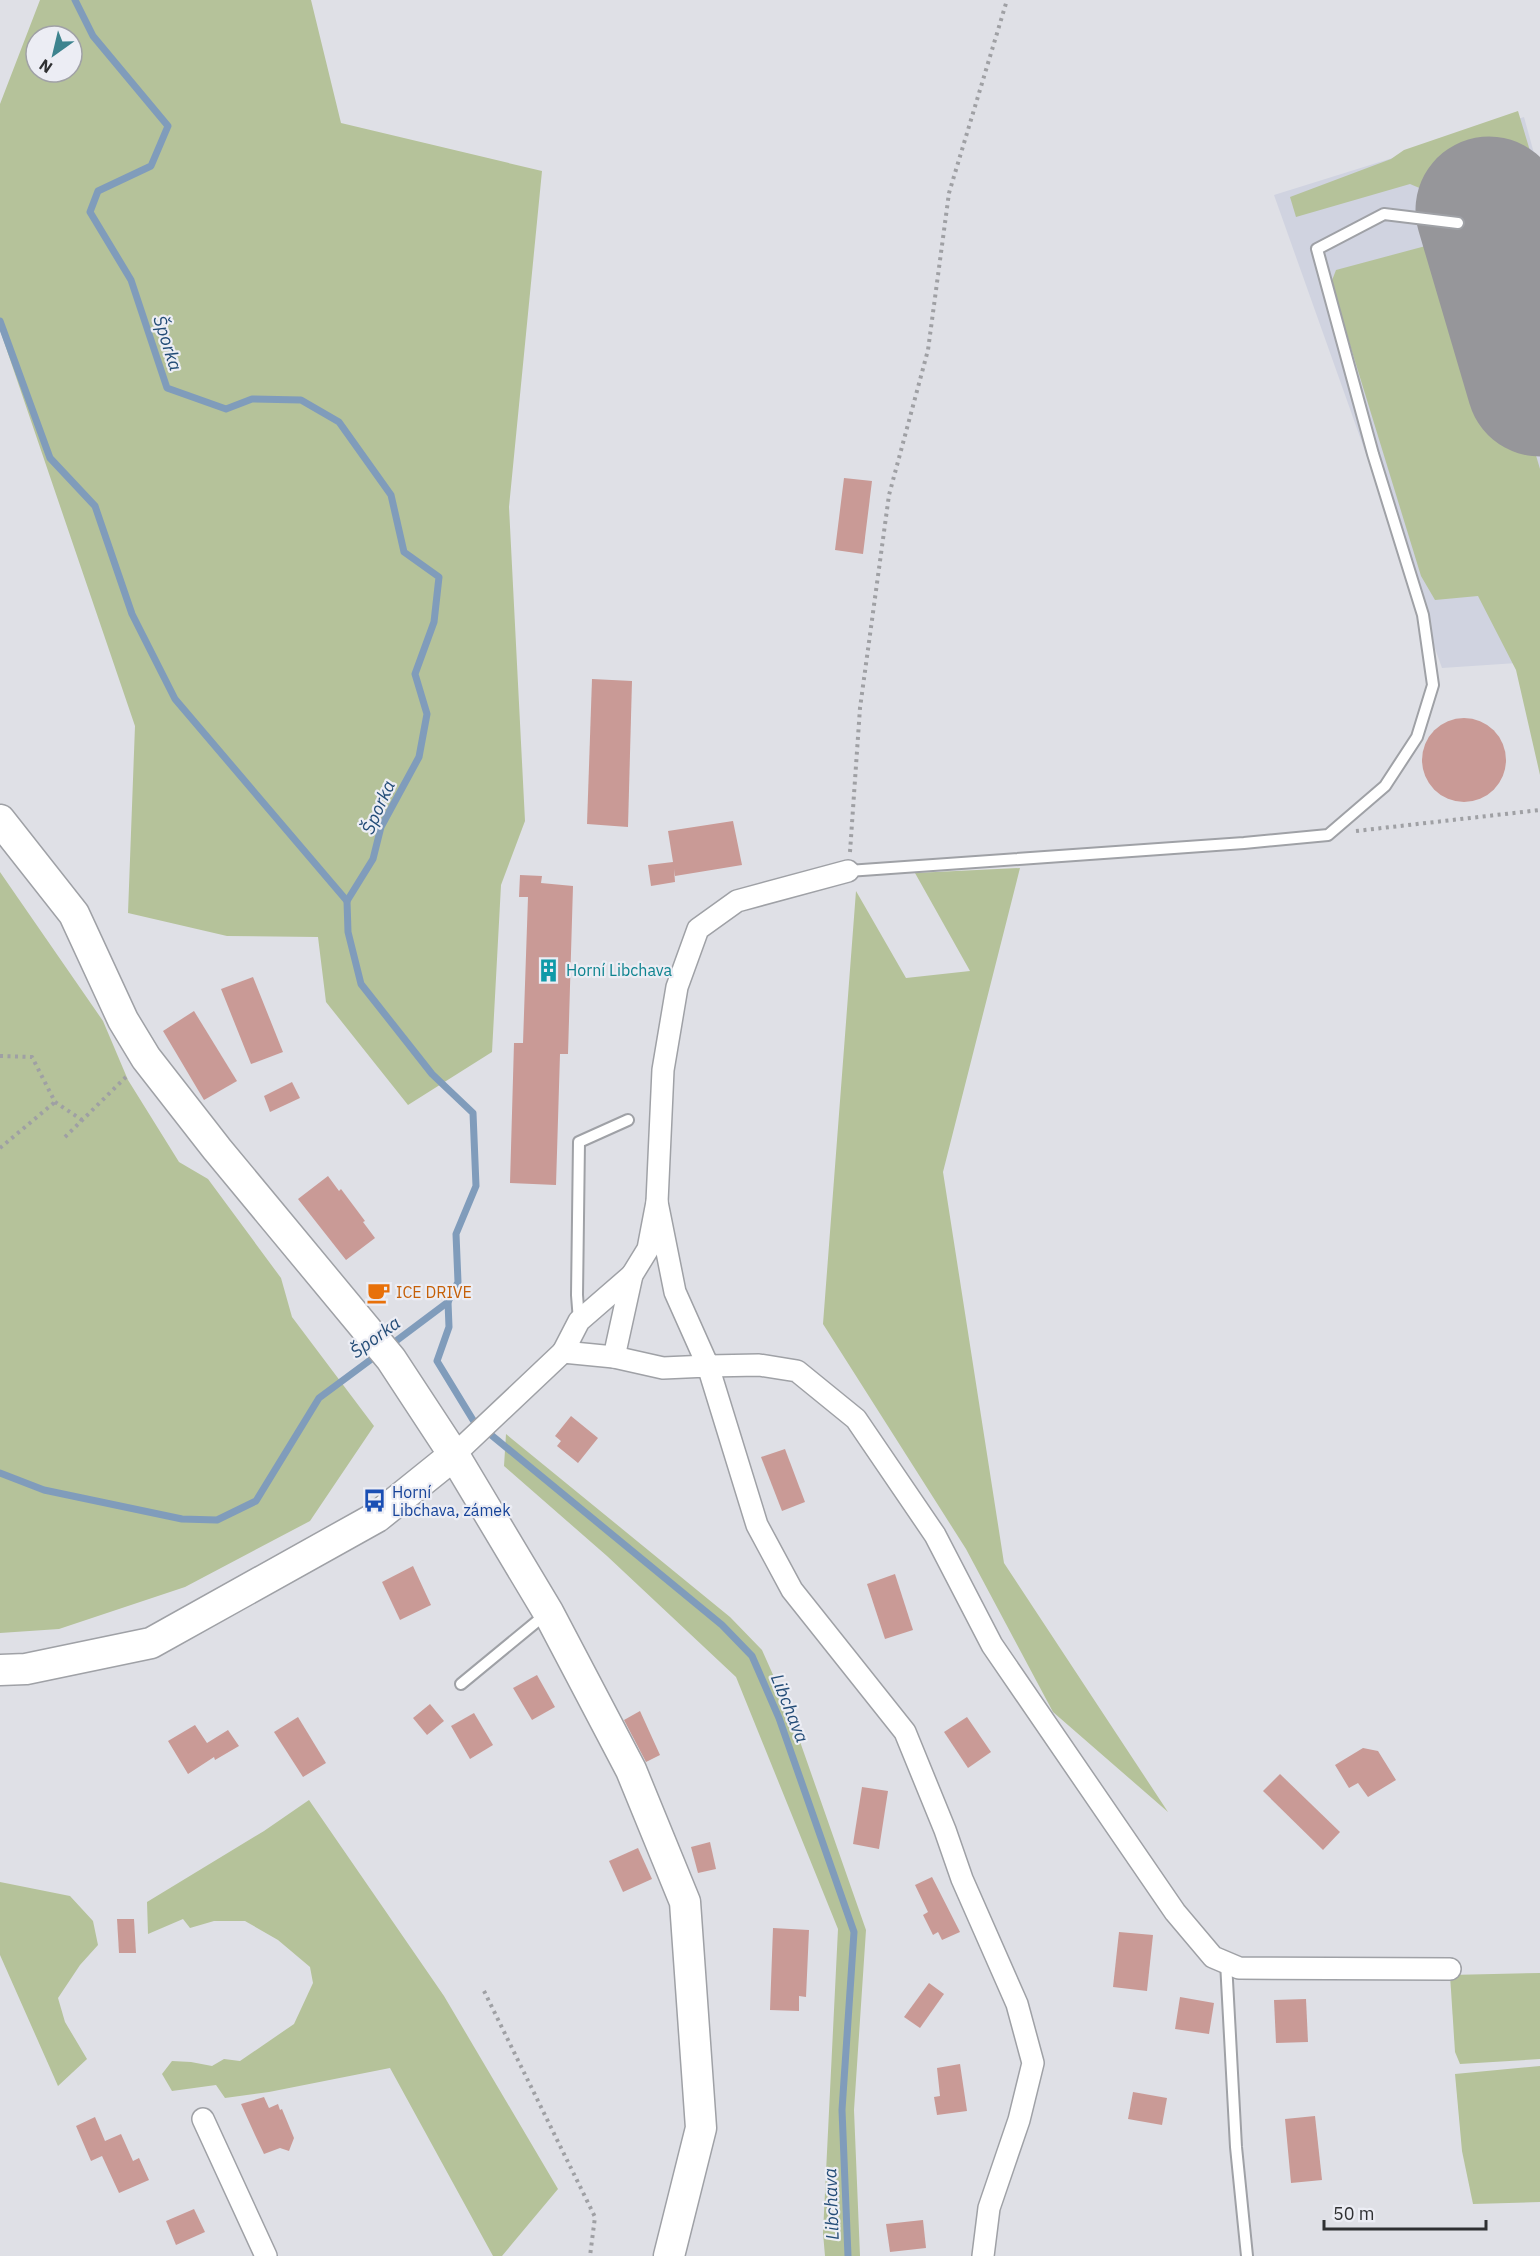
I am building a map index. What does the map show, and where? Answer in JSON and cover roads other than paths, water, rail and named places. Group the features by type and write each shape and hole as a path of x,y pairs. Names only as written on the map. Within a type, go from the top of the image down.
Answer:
{"street":[{"path":"0,820 74,915 123,1020 146,1058 217,1149 464,1446 631,1770 685,1902 701,2128 669,2256"},
{"path":"0,1670 26,1669 151,1642 377,1517 464,1446 563,1352 579,1321 632,1275 648,1249 657,1202 663,1070 677,987 698,929 737,901 848,871"},
{"path":"657,1202 675,1292 708,1366 757,1525 792,1590 905,1732 945,1830 962,1880 1017,2004 1033,2063 1018,2120 989,2208 983,2256"},
{"path":"614,1357 632,1275"},
{"path":"563,1352 614,1357 663,1368 759,1365 797,1371 856,1419 935,1534 992,1645 1175,1912 1213,1957 1239,1968 1450,1969"},
{"path":"203,2119 266,2256"}],"lane":[{"path":"848,871 1328,835 1385,786 1417,737 1433,685 1423,615 1373,454 1317,249 1384,213 1458,223"},
{"path":"579,1321 577,1295 579,1142 628,1120"},
{"path":"461,1684 548,1612"},
{"path":"1226,1962 1236,2147 1246,2256"}],"waterway":[{"name":"Šporka","path":"75,0 93,36 168,126 151,166 98,191 90,212 131,280 167,388 226,409 252,399 301,400 339,422 391,495 404,552 439,577 434,622 415,674 427,714 419,757 381,827 373,859 347,901 348,932 361,984 432,1074 473,1113 476,1186 456,1234 458,1282 448,1302 388,1347"},
{"path":"0,321 50,458 95,506 132,614 175,699 347,901"},
{"name":"Libchava","path":"448,1302 449,1327 437,1361 473,1420 722,1625 752,1656 779,1718 854,1932 842,2110 848,2256"},
{"name":"Šporka","path":"0,1473 44,1490 182,1519 217,1520 256,1501 319,1398 377,1355"}],"place":[{"name":"Horní Libchava","path":"548,970"},
{"name":"ICE DRIVE","path":"378,1292"},
{"name":"Horní Libchava, zámek","path":"374,1501"}]}
